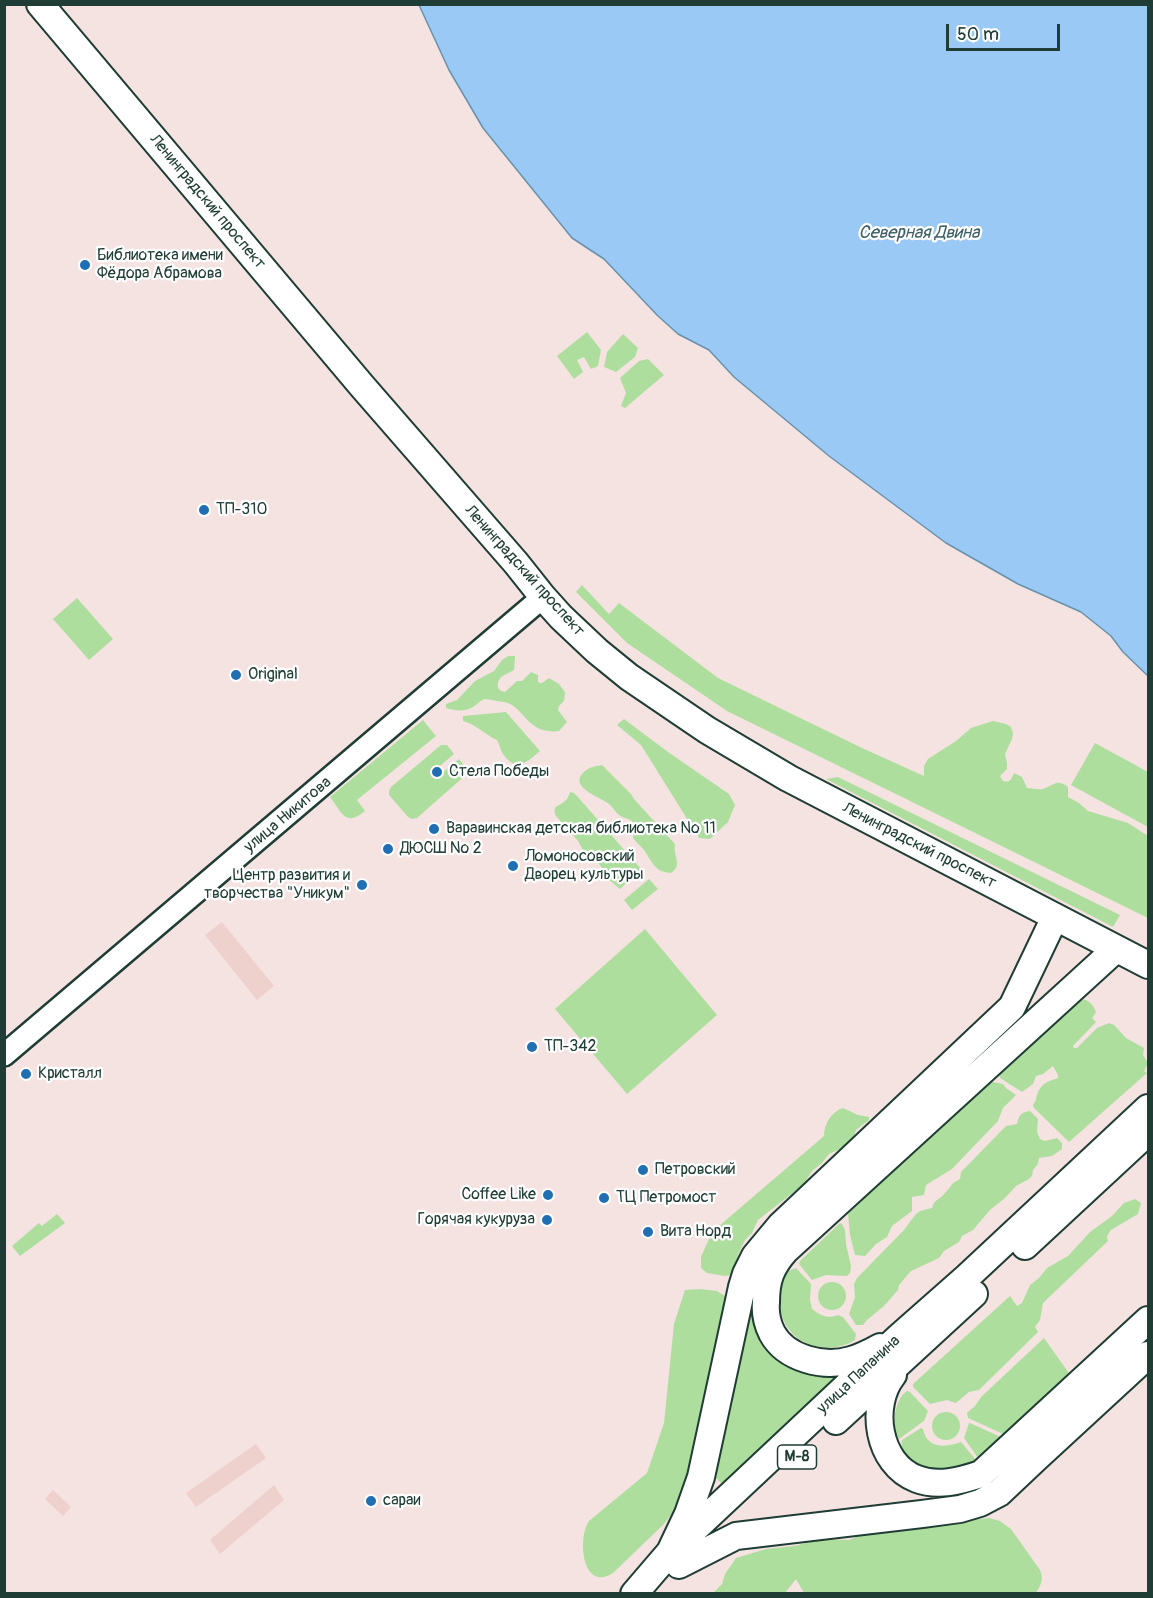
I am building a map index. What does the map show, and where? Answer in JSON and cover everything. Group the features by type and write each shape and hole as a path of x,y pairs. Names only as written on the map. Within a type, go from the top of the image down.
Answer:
{"main road":[{"name":"Ленинградский проспект","path":"40,4 543,597 597,651 629,677 707,730 788,778 1149,965"},
{"path":"674,1559 701,1477 742,1287 755,1256 780,1226 1012,1007 1055,917"},
{"path":"907,1343 850,1361 832,1363 802,1358 780,1343 768,1325 765,1311 767,1284 775,1262 793,1243 1116,949"},
{"path":"1094,1171 1149,1108"},
{"path":"1094,1171 1149,1132"},
{"name":"улица Папанина","path":"634,1593 674,1559 1094,1171"},
{"path":"907,1343 889,1380 879,1408 880,1430 888,1455 902,1470 916,1479 949,1483 981,1474 1149,1320"},
{"path":"674,1559 736,1536 960,1509 980,1503 999,1493 1149,1355"},
{"name":"улица Папанина","path":"642,1593 674,1559"}],"street":[{"name":"улица Никитова","path":"4,1055 543,597"}],"shaded area":[{"path":"222,922 274,986 257,1000 205,935"},
{"path":"256,1444 266,1458 196,1507 186,1493"},
{"path":"274,1485 284,1500 220,1554 210,1540"},
{"path":"53,1490 71,1507 63,1516 45,1499"}],"green space":[{"path":"587,332 601,350 598,366 591,369 584,357 577,360 583,372 574,379 557,356"},
{"path":"623,334 638,348 635,357 616,372 604,367 607,352"},
{"path":"648,359 664,375 625,408 621,406 626,393 620,378 639,361"},
{"path":"582,585 609,614 619,603 718,678 924,776 924,766 928,759 971,728 993,721 1006,724 1011,727 1013,733 1005,754 1007,769 1000,776 1003,781 1010,780 1014,773 1022,777 1027,788 1043,789 1061,783 1068,787 1068,797 1088,811 1128,823 1148,836 1148,918 727,711 627,643 576,592"},
{"path":"77,598 113,639 89,660 53,619"},
{"path":"508,656 515,656 514,670 500,678 498,688 501,691 505,692 531,672 538,675 538,682 543,683 549,678 559,684 565,692 564,701 558,710 567,722 559,731 539,729 517,709 504,702 485,699 467,710 446,708 446,704 457,700 475,681 494,671"},
{"path":"506,712 540,751 522,764 512,763 502,752 497,740 463,721 463,716"},
{"path":"624,719 729,794 735,805 728,822 710,839 699,838 641,745 617,725"},
{"path":"423,720 436,736 357,800 365,811 353,818 345,816 330,797"},
{"path":"1095,743 1148,772 1148,827 1071,785"},
{"path":"441,745 447,745 454,754 434,771 438,776 459,759 466,768 467,774 417,818 412,819 389,795 389,791"},
{"path":"602,765 675,844 677,864 671,873 655,867 633,838 634,824 632,821 620,816 609,804 583,787 580,777 584,772"},
{"path":"838,777 1120,915 1113,927 826,779"},
{"path":"570,792 577,796 641,869 620,889 608,879 600,865 583,850 556,816 555,808 566,800"},
{"path":"649,879 658,889 632,910 624,900"},
{"path":"645,929 717,1015 627,1094 555,1009"},
{"path":"1081,999 1088,1001 1094,1007 1096,1012 1092,1018 1096,1022 1073,1046 1074,1048 1077,1048 1097,1028 1109,1023 1114,1025 1126,1038 1144,1048 1143,1055 1148,1063 1144,1071 1147,1073 1069,1142 1033,1105 1042,1086 1058,1078 1053,1066 1043,1074 1036,1076 1033,1084 1022,1092 1000,1078 999,1074"},
{"path":"993,1082 1003,1084 1016,1095 1003,1108 998,1121 952,1169 926,1185 924,1195 912,1197 912,1211 892,1226 887,1237 876,1244 865,1256 855,1255 848,1214 984,1086"},
{"path":"843,1108 869,1117 869,1120 856,1130 849,1145 829,1154 812,1171 804,1184 758,1220 752,1233 745,1240 730,1275 707,1273 701,1268 701,1257 712,1232 824,1136 829,1119"},
{"path":"1030,1111 1038,1119 1037,1132 1040,1139 1045,1141 1057,1138 1062,1143 1062,1149 1052,1156 1039,1158 1029,1179 1016,1186 990,1210 973,1230 962,1236 959,1242 944,1251 939,1258 911,1271 884,1306 863,1325 856,1325 849,1314 855,1297 854,1284 857,1278 904,1230 915,1215 932,1208 936,1201 960,1179 961,1172 1006,1126 1017,1124 1024,1112"},
{"path":"1135,1199 1141,1203 1138,1214 1111,1230 1107,1236 1108,1241 1043,1303 1040,1320 1035,1327 1038,1332 979,1390 969,1392 956,1403 947,1400 930,1404 913,1387 913,1384 1010,1296 1017,1306 1022,1303 1030,1285 1047,1268 1068,1256 1090,1232 1112,1216 1124,1203"},
{"path":"57,1214 65,1223 20,1256 12,1246 39,1223 42,1226"},
{"path":"840,1223 845,1230 851,1266 850,1273 847,1276 826,1275 812,1280 799,1264 800,1261"},
{"path":"796,1268 811,1284 812,1309 825,1316 843,1317 856,1334 855,1340 834,1347 813,1346 794,1335 787,1327 780,1310 780,1293 788,1271"},
{"path":"832,1282 842,1286 846,1296 842,1306 832,1310 822,1306 818,1296 822,1286"},
{"path":"753,1285 758,1316 842,1375 722,1484 715,1477"},
{"path":"685,1290 717,1291 727,1297 693,1475 680,1503 664,1524 613,1573 603,1577 594,1576 585,1561 583,1539 585,1529 589,1521 647,1473 664,1423 674,1324"},
{"path":"1044,1338 1071,1376 1008,1435 968,1418 967,1413 981,1397"},
{"path":"907,1391 928,1411 924,1421 899,1439 895,1428 895,1414 899,1400"},
{"path":"946,1412 956,1416 960,1426 956,1436 946,1440 936,1436 932,1426 936,1416"},
{"path":"969,1423 1003,1438 980,1459 964,1438"},
{"path":"921,1428 933,1444 944,1446 961,1442 976,1460 976,1464 965,1471 930,1472 916,1464 901,1447 902,1440"},
{"path":"989,1518 1000,1521 1011,1529 1040,1570 1041,1582 1035,1594 804,1593 796,1579 785,1593 712,1594 722,1584 725,1574 736,1558 766,1549 794,1546 822,1539 849,1540 866,1533 936,1527"}],"water":[{"name":"Северная Двина","path":"419,5 1148,5 1148,676 1123,652 1111,636 1081,612 1018,584 946,543 829,456 734,377 709,350 678,334 604,259 572,238 483,128 449,70"}],"place":[{"name":"Библиотека имени Фёдора Абрамова","path":"85,265"},
{"name":"ТП-310","path":"204,510"},
{"name":"Original","path":"236,675"},
{"name":"Стела Победы","path":"437,772"},
{"name":"Варавинская детская библиотека № 11","path":"434,829"},
{"name":"ДЮСШ № 2","path":"388,849"},
{"name":"Ломоносовский Дворец культуры","path":"513,866"},
{"name":"Центр развития и творчества \"Уникум\"","path":"362,885"},
{"name":"ТП-342","path":"532,1047"},
{"name":"Кристалл","path":"26,1074"},
{"name":"Петровский","path":"643,1170"},
{"name":"Coffee Like","path":"548,1195"},
{"name":"ТЦ Петромост","path":"604,1198"},
{"name":"Горячая кукуруза","path":"547,1220"},
{"name":"Вита Норд","path":"648,1232"},
{"name":"сараи","path":"371,1501"}]}
